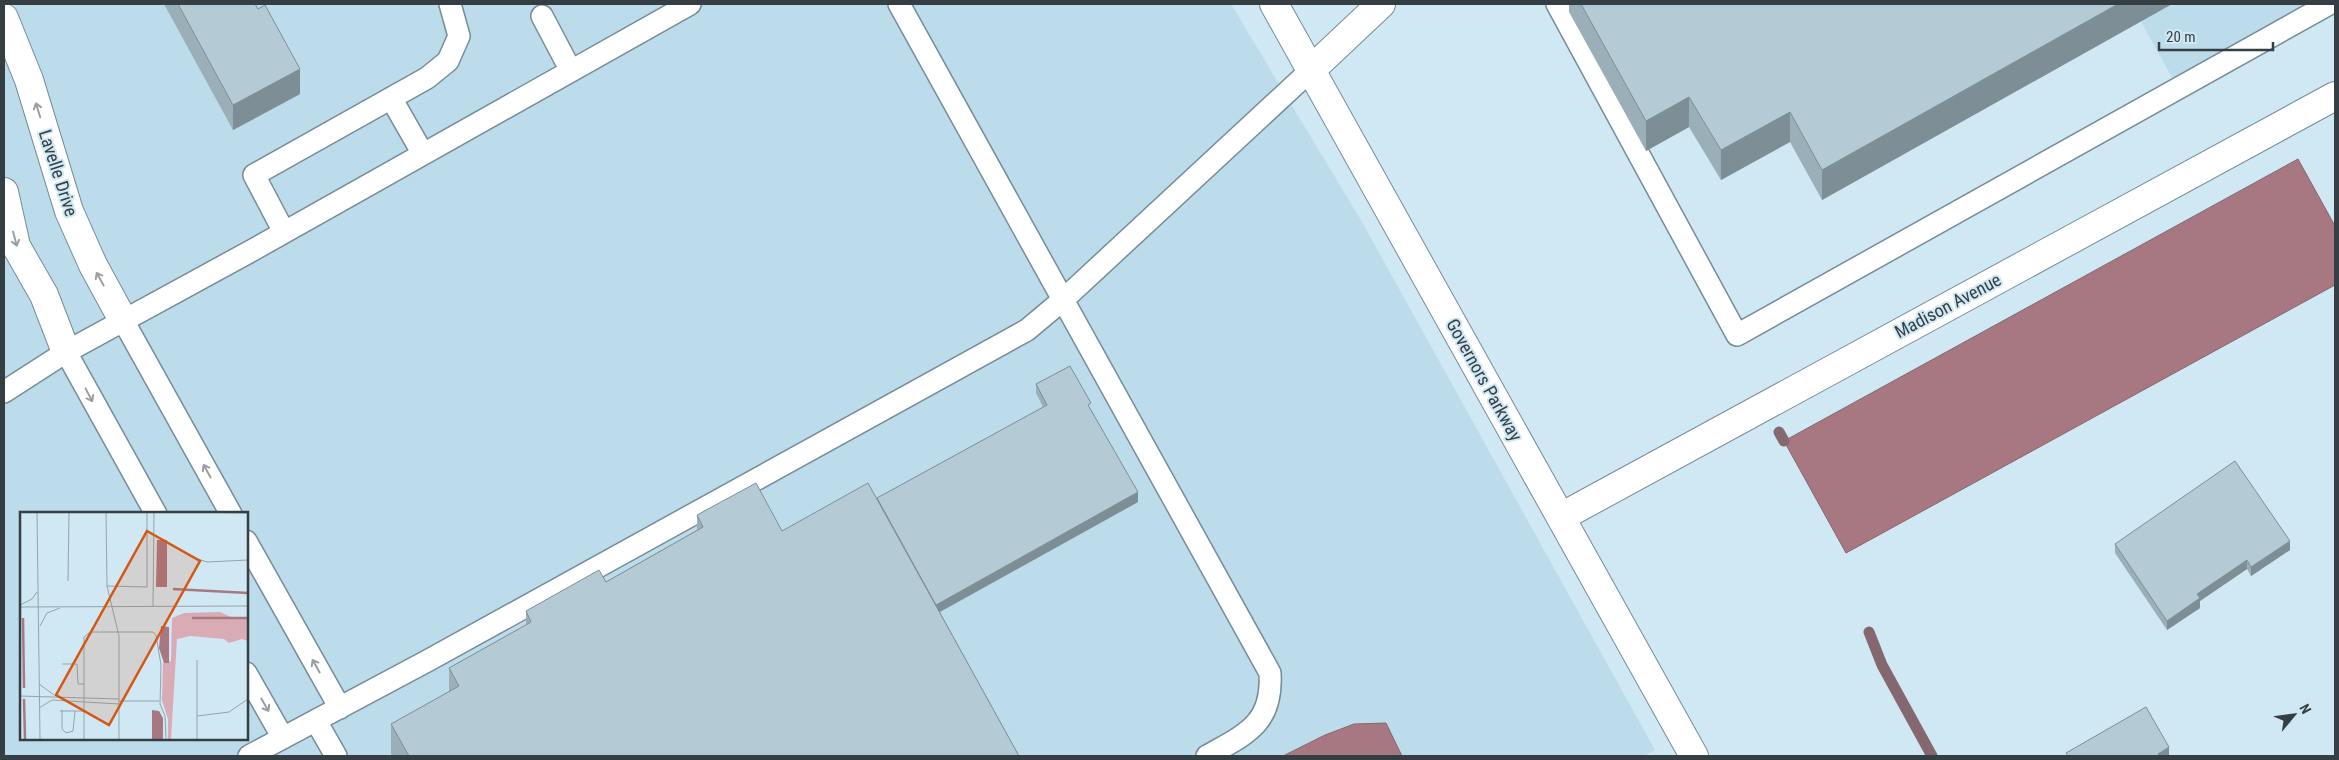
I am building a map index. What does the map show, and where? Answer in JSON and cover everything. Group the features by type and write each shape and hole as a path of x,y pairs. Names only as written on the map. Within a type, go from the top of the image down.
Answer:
{"street":[{"name":"Governors Parkway","path":"1274,4 1694,756"},
{"path":"1311,70 1381,4"},
{"name":"Lavelle Drive","path":"4,18 29,80 69,211 92,265 124,322"},
{"name":"Madison Avenue","path":"1560,516 2335,96"},
{"path":"4,192 16,246 44,295 66,352"}],"lane":[{"path":"284,232 254,175 427,78 448,61 459,36 450,4"},
{"path":"4,392 66,352 124,322 690,4"},
{"path":"899,4 1270,674 1271,691 1268,708 1257,724 1242,736 1207,756"},
{"path":"1557,4 1737,335 2329,4"},
{"path":"542,16 570,71"},
{"path":"249,756 340,708 1027,330 1064,299 1311,70"},
{"path":"392,98 423,154"},
{"path":"124,322 230,512"},
{"path":"66,352 155,512"},
{"path":"248,544 340,708"},
{"path":"248,677 283,738"},
{"path":"316,721 336,756"}],"shaded area":[{"path":"4,4 1231,4 1362,222 1655,750 1644,756 4,756"},
{"path":"2131,4 2335,4 2183,97"},
{"path":"2298,159 2335,226 2335,285 1846,553 1784,441"},
{"path":"1386,723 1402,756 1283,756 1325,735 1354,724"}],"building":[{"path":"178,4 255,4 258,9 265,5 300,69 233,105"},
{"path":"1581,4 2118,4 1822,170 1790,112 1721,150 1689,97 1646,121"},
{"path":"1070,366 1091,403 1088,405 1138,492 936,605 877,498 1047,405 1036,384"},
{"path":"2235,461 2290,541 2251,567 2247,560 2197,594 2200,598 2167,621 2115,544"},
{"path":"756,483 782,531 868,483 1019,756 409,756 391,724 459,686 449,668 531,622 526,611 599,570 606,582 703,527 697,515"},
{"path":"2146,707 2169,747 2158,754 2159,756 2068,756 2066,753"}],"waterway":[{"path":"1779,432 1784,441"},
{"path":"1869,632 1882,665 1932,756"}]}
